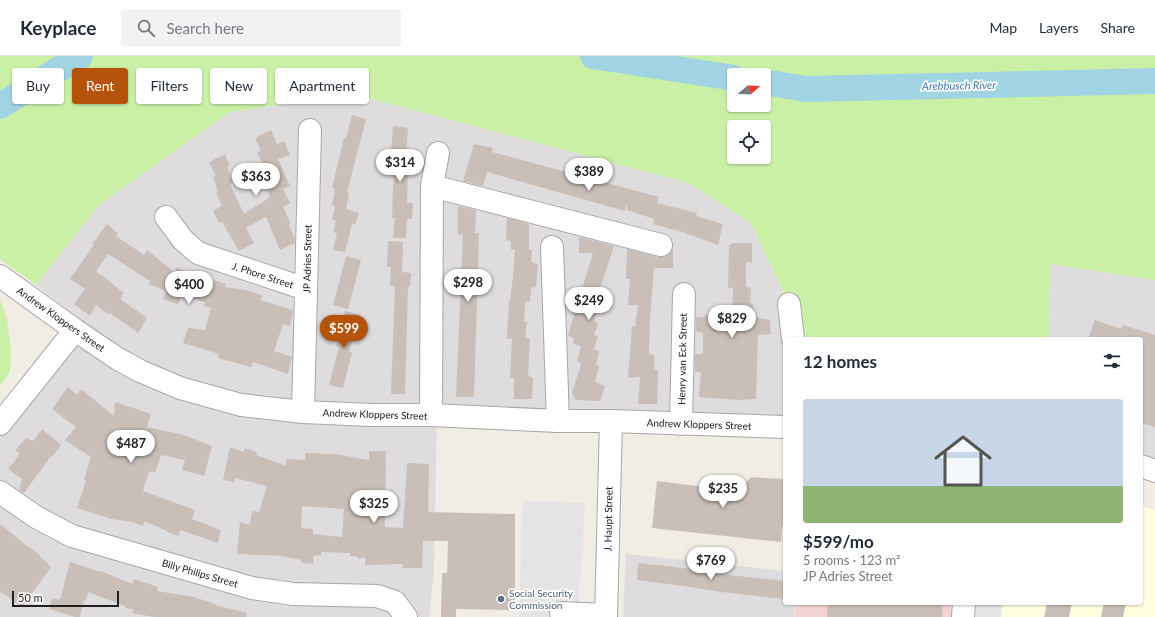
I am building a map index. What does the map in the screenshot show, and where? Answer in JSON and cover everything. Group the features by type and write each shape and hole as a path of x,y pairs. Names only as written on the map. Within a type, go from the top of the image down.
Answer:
{"street":[{"name":"JP Adries Street","path":"303,412 310,130"},
{"path":"431,415 432,186 438,153"},
{"path":"432,186 661,245"},
{"name":"J. Phore Street","path":"166,217 183,240 198,253 306,289"},
{"path":"552,247 558,421"},
{"name":"Andrew Kloppers Street","path":"0,276 118,359 180,388 241,405 303,412 431,415 558,421 611,421 783,428"},
{"name":"Henry van Eck Street","path":"681,424 684,294"},
{"path":"789,304 793,337"},
{"path":"0,424 75,330"},
{"name":"J. Haupt Street","path":"606,616 611,421"},
{"path":"1143,467 1155,471"},
{"name":"Billy Philips Street","path":"0,492 36,517 72,536 252,588 293,594 377,596 395,602 406,617"},
{"path":"963,617 964,605"},
{"path":"561,613 606,616"}],"shaded area":[{"path":"369,98 689,183 751,223 794,317 786,337 783,337 783,422 437,407 434,573 429,617 0,617 0,424 82,321 36,285 99,205 230,112 285,104 369,104"},
{"path":"1050,264 1155,280 1155,471 1143,467 1143,337 1049,337"},
{"path":"523,501 585,503 578,617 519,617"},
{"path":"1143,507 1155,510 1155,617 974,617 975,605 1143,605"},
{"path":"626,554 783,571 783,605 795,605 794,617 623,617"},
{"path":"796,605 964,605 963,617 795,617"},
{"path":"975,605 1002,605 1001,617 974,617"}],"green space":[{"path":"0,56 1155,56 1155,280 1050,264 1049,337 793,337 789,304 751,223 689,183 369,98 369,68 275,68 275,104 285,104 230,112 99,205 36,285 0,259"},
{"path":"0,299 7,320 11,348 10,372 0,386"}],"building":[{"path":"352,115 366,119 347,192 349,193 346,209 359,213 355,225 352,224 345,252 333,250 337,233 333,232 336,221 332,220 335,206 332,206 335,189 332,188 344,138 346,138"},
{"path":"393,126 408,128 405,168 408,168 407,203 413,203 412,219 407,219 406,238 393,238 395,218 392,218 394,164 390,164"},
{"path":"271,130 277,144 284,141 290,155 278,159 290,186 283,189 290,203 283,207 291,224 289,225 295,239 295,243 280,250 266,217 246,228 254,243 239,251 222,222 219,223 213,211 222,206 216,193 218,192 213,177 216,176 209,162 225,154 230,166 227,167 233,183 230,184 244,214 270,197 264,183 267,182 261,168 264,167 257,152 261,151 255,138"},
{"path":"474,144 493,148 492,152 659,197 657,203 697,213 696,216 723,224 718,245 674,229 653,224 654,219 627,210 627,202 625,211 487,172 483,186 463,181"},
{"path":"458,206 476,210 475,233 479,233 474,397 456,397 463,234 458,235"},
{"path":"507,218 529,224 529,250 532,250 531,262 538,264 536,287 531,288 530,301 525,302 524,321 527,322 525,337 530,339 528,376 533,378 532,399 514,399 514,378 510,378 512,339 507,339 509,301 513,277 515,249 511,250 511,241 506,240"},
{"path":"107,224 118,233 116,236 144,255 147,250 174,272 176,267 193,276 195,272 210,275 209,279 226,284 225,287 246,290 262,295 260,300 293,310 290,326 283,324 274,351 292,357 288,374 253,362 251,367 218,358 219,354 183,343 188,328 205,330 211,308 204,306 205,302 182,296 178,304 163,299 166,291 149,284 150,281 108,254 96,271 124,293 120,299 147,318 138,333 96,305 90,316 74,304 85,289 70,279 94,245 92,244"},
{"path":"579,237 614,246 594,307 598,309 594,321 598,323 594,335 598,336 594,349 599,351 596,365 599,366 595,382 605,386 600,401 576,400 572,393 581,364 577,361 581,346 573,344 574,338 568,335 593,253 579,253"},
{"path":"388,241 403,242 402,272 411,273 410,287 408,287 405,394 391,394 395,286 390,286 391,267 387,267"},
{"path":"731,243 752,243 752,263 746,262 746,287 751,288 750,303 753,303 754,317 770,320 771,334 758,335 756,399 738,400 699,397 701,372 695,372 695,354 703,354 703,333 696,331 696,317 704,318 705,315 732,314 733,288 728,288 729,245 731,245"},
{"path":"673,246 673,268 654,268 649,354 654,355 654,369 658,370 657,404 638,404 640,377 628,378 632,326 635,326 638,305 628,305 630,279 626,279 627,249 658,257 664,257 670,253"},
{"path":"346,256 361,260 348,309 333,305"},
{"path":"345,311 360,315 349,352 352,353 343,388 329,385 339,347 336,346"},
{"path":"1095,320 1121,329 1123,325 1155,335 1155,427 1143,424 1143,337 1089,337"},
{"path":"68,387 77,395 81,389 114,416 115,402 151,414 147,427 184,435 212,446 204,476 182,470 185,460 161,455 155,473 149,471 143,491 195,510 192,519 221,530 218,543 180,530 179,536 144,521 143,526 132,522 112,519 77,508 86,481 84,480 91,457 65,440 76,427 52,409"},
{"path":"42,429 61,445 52,457 51,456 24,493 19,490 22,479 8,469 20,454 15,450 26,438 33,441"},
{"path":"230,447 244,452 245,448 257,452 256,455 286,466 286,459 305,460 305,453 336,454 369,460 369,451 386,451 385,527 403,528 407,463 429,464 428,512 515,514 515,610 456,609 456,617 441,617 442,573 447,573 448,541 423,541 422,568 403,568 403,564 365,565 365,557 359,559 358,557 350,556 350,553 321,552 321,555 313,556 313,564 301,563 301,560 282,556 237,554 240,522 250,525 252,511 259,512 267,486 235,478 234,482 223,480","holes":["302,506 344,509 342,537 313,534 313,529 301,528"]},
{"path":"751,477 783,479 783,525 781,542 652,528 657,481 738,491"},
{"path":"0,524 31,549 32,548 51,567 22,607 0,591"},
{"path":"70,562 101,571 132,584 134,579 158,587 157,591 194,597 215,605 247,613 246,617 154,617 132,613 134,609 125,608 125,606 88,592 86,601 84,600 80,617 75,617 49,609 52,598 60,600"},
{"path":"638,563 700,570 700,572 783,581 783,599 722,592 637,580"},
{"path":"828,605 942,605 942,617 827,617"},
{"path":"1047,605 1072,605 1069,617 1044,617"},
{"path":"1104,605 1126,605 1123,617 1101,617"}],"waterway":[{"name":"Arebbusch River","path":"0,106 80,56"},
{"name":"Arebbusch River","path":"593,56 727,77"},
{"name":"Arebbusch River","path":"771,83 806,89 1155,81"}],"place":[{"name":"Social Security Commission","path":"501,599"}]}
